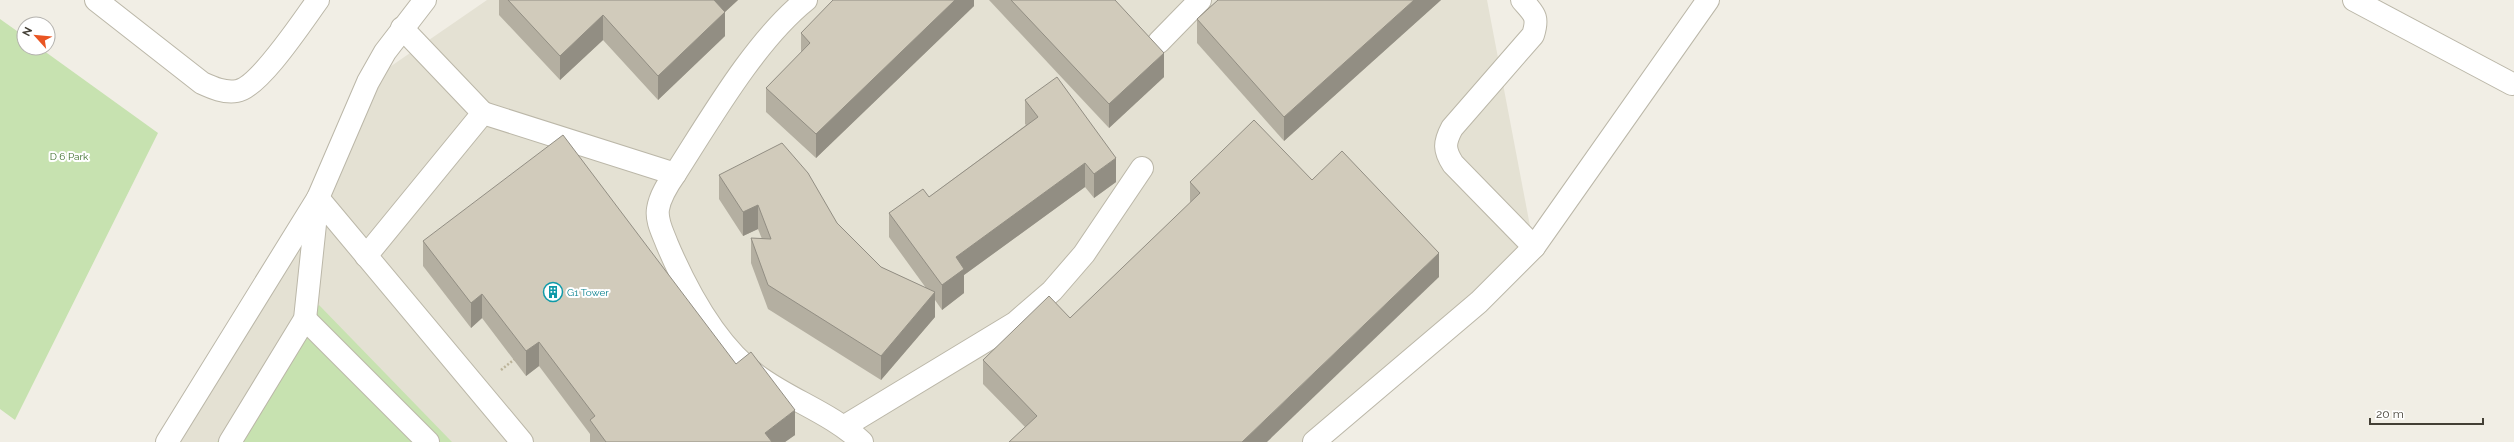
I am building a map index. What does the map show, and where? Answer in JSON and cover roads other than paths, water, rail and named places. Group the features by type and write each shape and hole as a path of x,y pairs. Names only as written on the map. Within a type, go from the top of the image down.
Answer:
{"street":[{"path":"96,0 202,83 219,90 238,91 256,80 318,0"},
{"path":"167,442 318,198 368,82 402,28 425,0"},
{"path":"806,0 793,11 747,66 675,174 664,192 658,210 659,225 678,269 700,309 744,365 788,396 845,426 862,442"},
{"path":"1159,42 1200,0"},
{"path":"1522,0 1533,12 1537,22 1533,35 1452,128 1445,141 1446,154 1453,164 1534,248"},
{"path":"1314,442 1480,302 1534,248 1708,0"},
{"path":"2354,0 2512,84"},
{"path":"402,28 483,113 675,174"},
{"path":"366,256 483,113"},
{"path":"845,426 1015,323 1052,291 1084,254 1142,168"},
{"path":"318,198 522,442"},
{"path":"230,442 304,319 318,198"},
{"path":"304,319 428,442"}],"place":[{"name":"G1 Tower","path":"553,292"}],"park label":[{"name":"D 6 Park","path":"69,156"}]}
